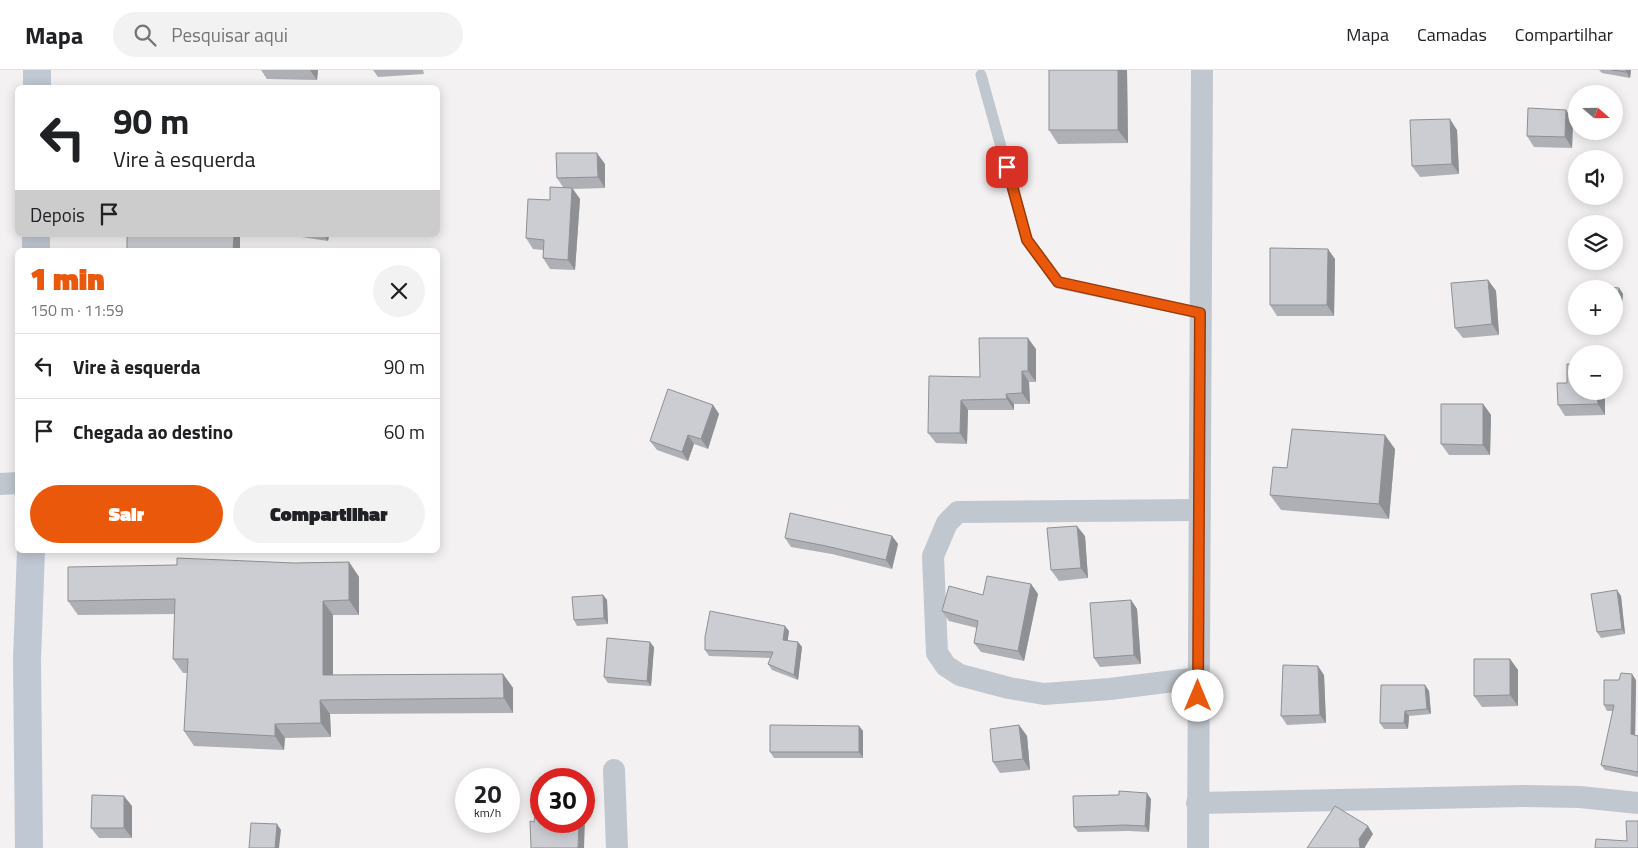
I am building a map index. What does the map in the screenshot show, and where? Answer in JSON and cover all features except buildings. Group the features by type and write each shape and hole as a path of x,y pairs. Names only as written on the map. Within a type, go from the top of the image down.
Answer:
{"street":[{"path":"37,70 37,85"},
{"path":"1198,848 1202,70"},
{"path":"0,484 15,483"},
{"path":"1198,678 1110,689 1044,694 1009,688 960,675 946,666 937,653 933,556 947,523 958,512 1199,510"},
{"path":"29,848 27,660 31,553"},
{"path":"614,770 617,848"},
{"path":"1197,803 1523,796 1580,797 1638,803"}],"lane":[{"path":"981,75 1027,240 1058,282 1200,313"}],"route":[{"path":"1007,167 1027,240 1058,282 1101,293 1200,313 1198,696"}]}
